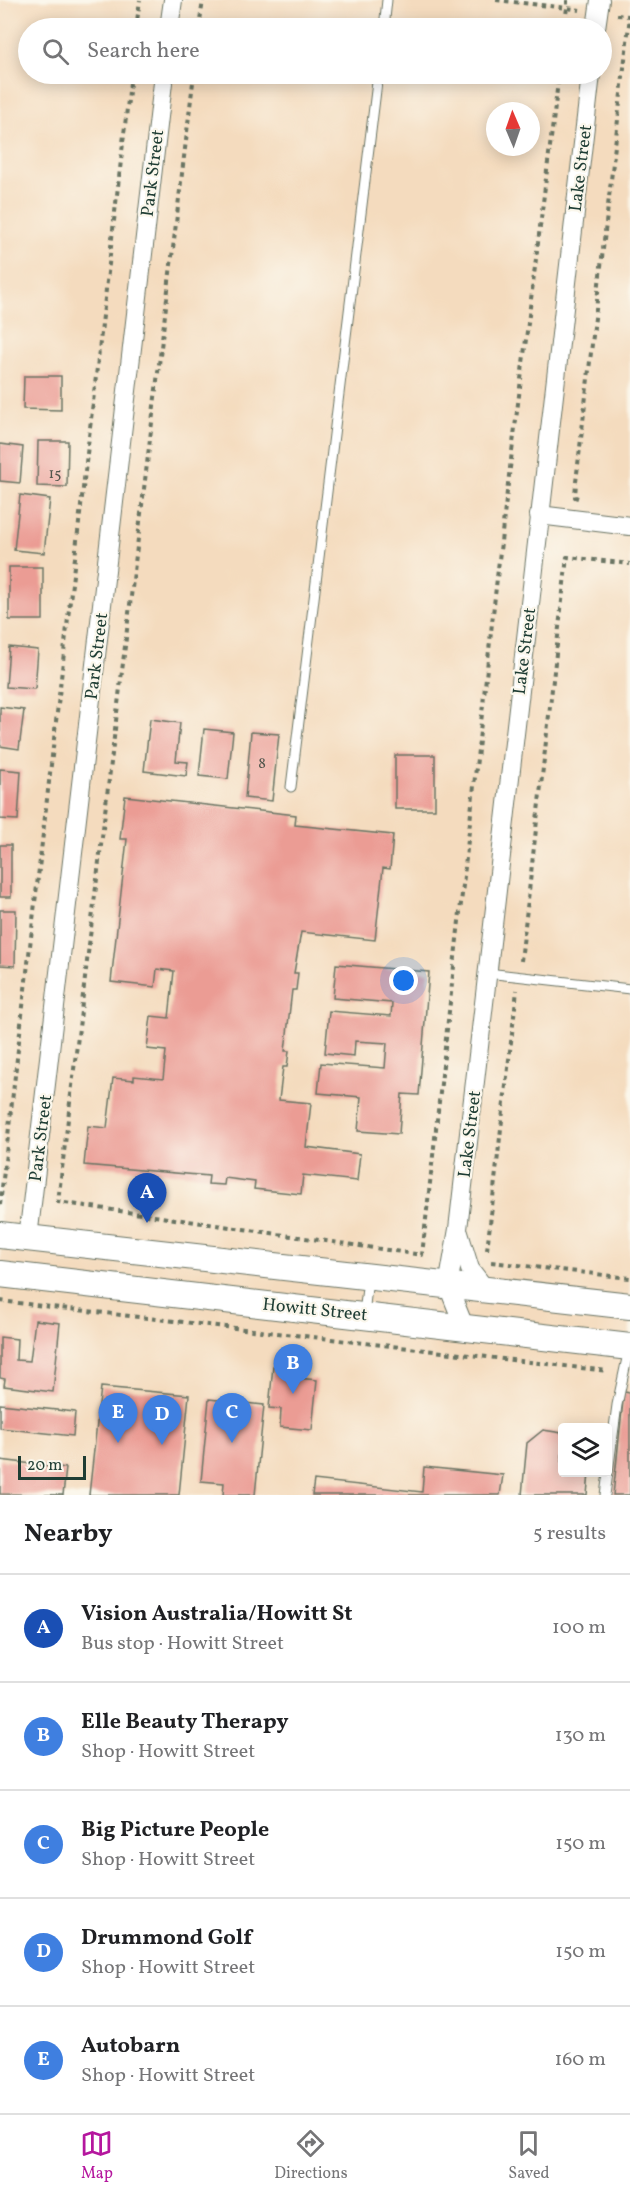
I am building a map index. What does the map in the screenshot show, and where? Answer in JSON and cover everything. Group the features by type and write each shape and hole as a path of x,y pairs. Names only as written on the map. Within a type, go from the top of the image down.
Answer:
{"main road":[{"path":"0,1235 630,1306"},
{"name":"Howitt Street","path":"0,1274 364,1314 630,1347"}],"street":[{"path":"170,18 173,0"},
{"path":"597,18 600,0"},
{"name":"Park Street","path":"28,1238 163,84"},
{"name":"Lake Street","path":"448,1286 458,1229 590,84"},
{"path":"539,515 630,526"},
{"name":"Lake Street","path":"458,1229 470,1269 486,1290"},
{"path":"448,1286 464,1326"}],"lane":[{"path":"385,18 387,0"},
{"path":"291,787 377,84"},
{"path":"487,973 630,989"},
{"path":"364,1314 368,1276"},
{"path":"605,1495 617,1405 630,1347"}],"path":[{"path":"137,18 140,0"},
{"path":"201,18 203,0"},
{"path":"496,0 567,8 566,18"},
{"path":"586,499 575,498 576,482 630,16"},
{"path":"0,1205 129,84"},
{"path":"193,84 58,1202 422,1255 503,524 558,84"},
{"path":"630,564 567,557 486,1262 630,1278"},
{"path":"0,1301 626,1373"}],"building":[{"path":"24,376 61,376 61,410 23,409"},
{"path":"38,441 68,441 67,487 37,486"},
{"path":"0,444 23,447 20,483 0,481"},
{"path":"20,495 50,499 44,553 14,550"},
{"path":"9,567 43,567 43,620 9,620"},
{"path":"9,647 38,650 35,689 6,687"},
{"path":"0,707 24,710 19,749 0,746"},
{"path":"150,719 180,723 176,761 188,762 186,776 144,771"},
{"path":"204,729 233,732 228,779 199,776"},
{"path":"251,732 279,734 272,801 245,798"},
{"path":"395,755 435,755 435,809 395,809"},
{"path":"0,769 21,771 18,820 0,819"},
{"path":"125,796 296,815 295,825 393,835 390,869 383,868 375,940 301,932 294,973 298,973 296,990 292,990 285,1051 289,1051 287,1067 283,1067 279,1100 311,1103 306,1147 360,1154 357,1181 303,1175 301,1194 254,1189 255,1182 225,1178 224,1185 208,1184 209,1176 84,1165 88,1126 107,1128 113,1078 134,1080 134,1076 163,1079 166,1051 147,1049 151,1016 169,1018 174,971 157,969 155,987 111,982 127,839 120,839"},
{"path":"0,845 11,845 11,897 0,897"},
{"path":"0,910 16,910 15,966 0,965"},
{"path":"336,964 429,972 419,1095 402,1094 399,1134 358,1131 361,1097 318,1093 321,1063 385,1068 387,1043 355,1041 354,1056 325,1053 329,1011 391,1016 392,1003 333,998"},
{"path":"35,1320 60,1323 53,1392 4,1386 5,1379 0,1378 0,1337 17,1339 16,1360 30,1361"},
{"path":"273,1366 298,1368 297,1378 317,1380 312,1430 280,1427 281,1409 269,1408"},
{"path":"101,1387 189,1395 179,1495 89,1495"},
{"path":"624,1392 630,1393 630,1495 613,1495"},
{"path":"209,1399 264,1405 255,1495 223,1495 224,1483 201,1481"},
{"path":"0,1404 75,1412 73,1436 0,1428"},
{"path":"543,1430 558,1432 558,1477 589,1477 587,1495 522,1495 527,1443"},
{"path":"0,1460 66,1468 63,1495 0,1494"},
{"path":"424,1467 503,1475 500,1495 312,1495 314,1480 422,1492"}],"place":[{"name":"Vision Australia/Howitt St","path":"147,1223"},
{"name":"Elle Beauty Therapy","path":"293,1394"},
{"name":"Autobarn","path":"118,1443"},
{"name":"Big Picture People","path":"232,1443"},
{"name":"Drummond Golf","path":"162,1445"}]}
